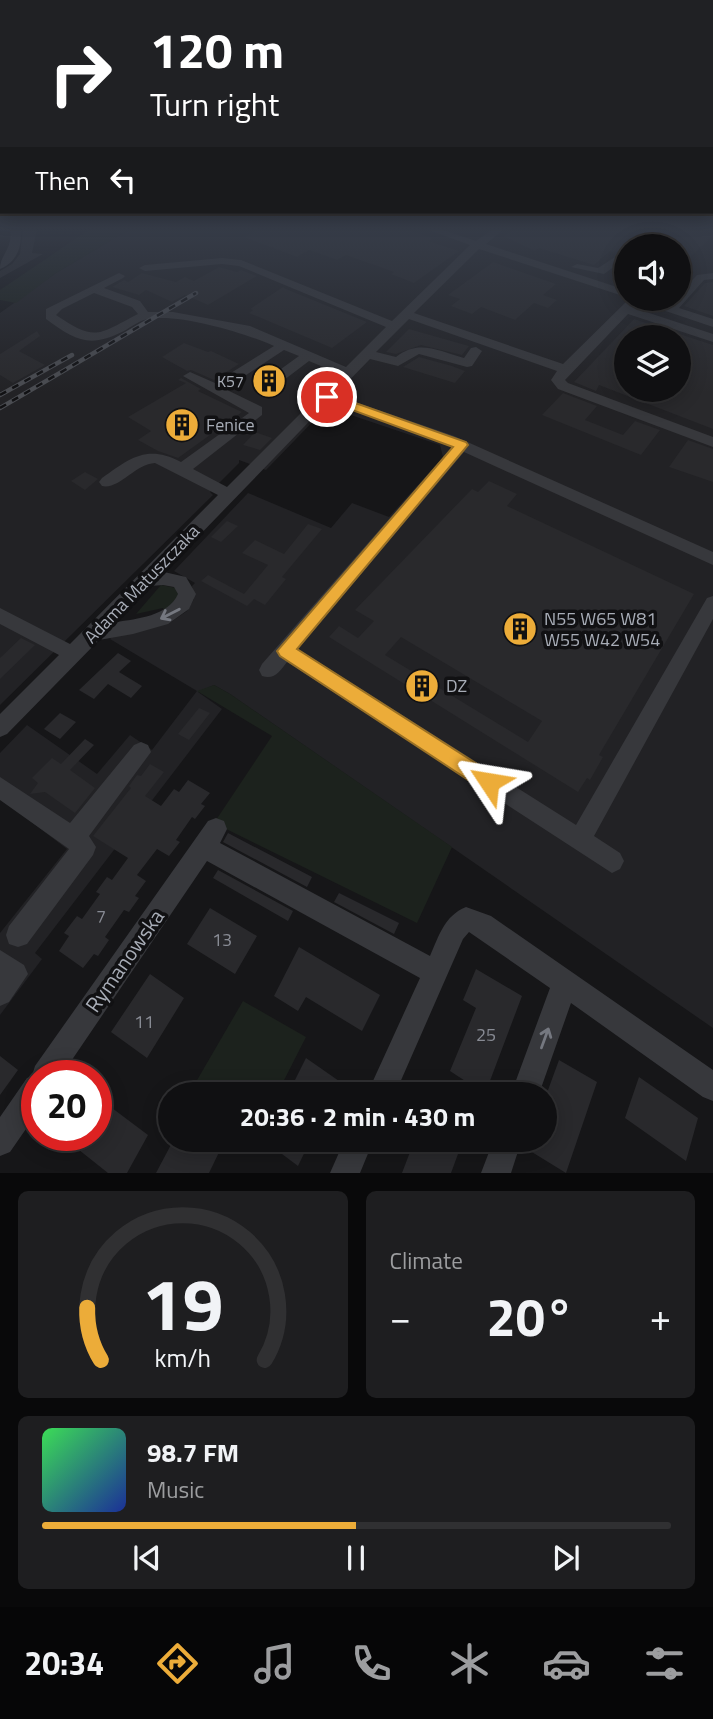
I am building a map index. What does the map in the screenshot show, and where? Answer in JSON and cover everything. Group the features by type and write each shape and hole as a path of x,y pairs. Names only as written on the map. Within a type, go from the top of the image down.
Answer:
{"street":[{"path":"102,284 58,306 50,312 50,316 77,335 90,338 106,335 145,315 173,316 246,328 349,373"},
{"path":"310,284 367,303"},
{"path":"310,284 336,303 395,326"},
{"name":"Adama Matuszczaka","path":"0,728 438,284"},
{"path":"93,288 136,304 145,315"},
{"path":"336,303 347,295"},
{"path":"624,311 565,369 558,380 562,386 713,442"},
{"path":"648,311 713,338"},
{"path":"678,311 713,323"},
{"path":"407,314 565,369"},
{"path":"217,388 285,344"},
{"path":"368,354 398,362 419,349 467,363 476,351"},
{"path":"279,377 309,355"},
{"path":"181,470 257,412 256,407 190,376"},
{"path":"327,397 462,445 713,559"},
{"path":"269,670 462,445"},
{"path":"107,482 134,463 149,457 163,459 230,495"},
{"path":"94,633 168,617 184,604 187,594 180,582 163,578 146,580"},
{"path":"580,840 713,603"},
{"path":"0,615 73,654"},
{"path":"286,651 612,861"},
{"path":"72,839 141,752"},
{"path":"0,787 85,847 18,935"},
{"name":"Rymanowska","path":"56,1060 210,838 435,973"},
{"path":"385,1082 454,930 466,919 482,925 713,1087"},
{"path":"0,963 15,974 0,993"},
{"path":"529,1082 565,983"},
{"path":"0,1142 21,1111"},
{"path":"345,1173 354,1152"},
{"path":"496,1173 503,1152"}],"shaded area":[{"path":"9,284 42,284 16,303 0,300 0,290"},
{"path":"41,284 614,284 614,311 691,311 691,284 713,284 713,1028 214,685 198,692 222,709 35,953 42,959 0,1015 0,933 67,849 0,798 0,753 27,725 97,774 130,735 152,750 197,691 110,639 114,634 171,622 187,611 194,599 192,586 195,583 174,571 248,493 331,528 352,503 389,517 443,457 440,445 333,409 330,412 324,410 266,470 239,460 210,492 213,495 0,705 0,313"},
{"path":"161,585 176,588 179,597 164,611 163,608 136,614"},
{"path":"214,685 452,847 417,923 214,823 272,736 197,691"},
{"path":"243,1001 306,1037 283,1082 196,1082"}],"building":[{"path":"118,284 244,284 208,305 185,295 172,302 146,290 139,295 112,287"},
{"path":"463,284 555,284 543,295 557,300 548,308 534,303 515,320 481,307 472,314 451,306 460,299 448,295"},
{"path":"704,284 713,284 713,316 691,308 691,298"},
{"path":"283,287 367,322 332,348 249,313 253,310 250,309"},
{"path":"634,319 652,325 628,325"},
{"path":"409,329 469,346 462,355 421,345 396,354 386,352"},
{"path":"37,331 40,336 19,351 45,365 13,383 0,375 0,354"},
{"path":"691,338 713,345 713,429 643,402 691,402"},
{"path":"614,340 614,391 599,385 596,391 574,382"},
{"path":"184,343 211,351 239,364 214,380 191,370 187,371 162,357"},
{"path":"419,357 465,371 455,383 403,367"},
{"name":"Fenice","path":"181,378 201,389 198,391 242,412 178,458 138,440 151,431 128,417 186,383 178,380"},
{"path":"563,393 597,406 585,420 623,435 635,421 660,430 641,455 542,415"},
{"path":"255,432 272,438 260,450 243,445"},
{"path":"688,440 713,449 713,482 669,467"},
{"path":"85,472 98,479 85,490 71,481"},
{"name":"N55 W65 W81 W55 W42 W54","path":"489,481 517,494 507,506 694,594 599,755 603,757 590,780 587,778 578,792 329,637 339,626 358,638 374,621 355,610 472,489 478,492","holes":["401,637 542,721 528,742 385,655"]},
{"path":"227,521 238,526 221,542 211,537"},
{"path":"308,524 322,529 282,577 286,579 265,605 254,599 247,606 201,581 208,575 244,594 268,565 242,553 255,540 284,554"},
{"path":"21,638 35,645 0,679 0,658"},
{"path":"118,653 131,661 119,672 142,686 131,698 108,684 94,699 79,690"},
{"path":"199,708 210,713 189,740 178,734"},
{"path":"60,713 76,722 60,739 44,729"},
{"path":"85,739 94,745 70,770 95,788 75,813 45,792 30,794 38,783 32,778 52,758 61,764"},
{"path":"150,764 164,772 145,796 161,806 174,789 179,792 188,780 210,793 201,804 205,806 195,819 192,817 176,840 180,842 169,856 157,849 137,875 146,881 135,896 139,898 129,912 124,910 105,937 109,940 98,956 94,954 83,968 59,951 69,936 64,933 77,916 82,919 100,894 96,892 107,877 112,880 128,858 93,836 131,788 129,786 137,775 141,776"},
{"path":"228,833 312,877 307,887 223,842"},
{"path":"218,870 293,911 288,921 213,878"},
{"path":"339,893 399,923 394,934 334,902"},
{"path":"210,908 257,936 235,974 187,944"},
{"path":"299,947 380,995 362,1031 306,997 298,1011 274,996"},
{"path":"476,969 522,996 490,1082 467,1082 450,1071 476,1008 463,1000"},
{"path":"150,974 184,998 147,1058 111,1032"},
{"path":"0,1056 18,1070 0,1095"},
{"path":"306,1058 339,1081 339,1082 294,1082"},
{"path":"559,1060 597,1082 566,1173 532,1152 557,1152 557,1082 551,1082"},
{"path":"639,1077 698,1118 686,1161 625,1118"},
{"path":"112,1108 148,1135 127,1173 108,1173 80,1151 112,1151"},
{"path":"167,1152 219,1152 209,1173 156,1173"},
{"path":"279,1152 305,1152 298,1166"},
{"path":"410,1152 458,1154 451,1173 402,1173"}],"railway":[{"path":"0,408 196,293"},
{"path":"0,395 72,355"}],"place":[{"name":"K57","path":"269,381"},
{"name":"Fenice","path":"182,425"},
{"name":"N55 W65 W81 W55 W42 W54","path":"520,629"},
{"name":"DZ","path":"422,686"}],"route":[{"path":"327,397 462,445 286,651 489,782"}]}
